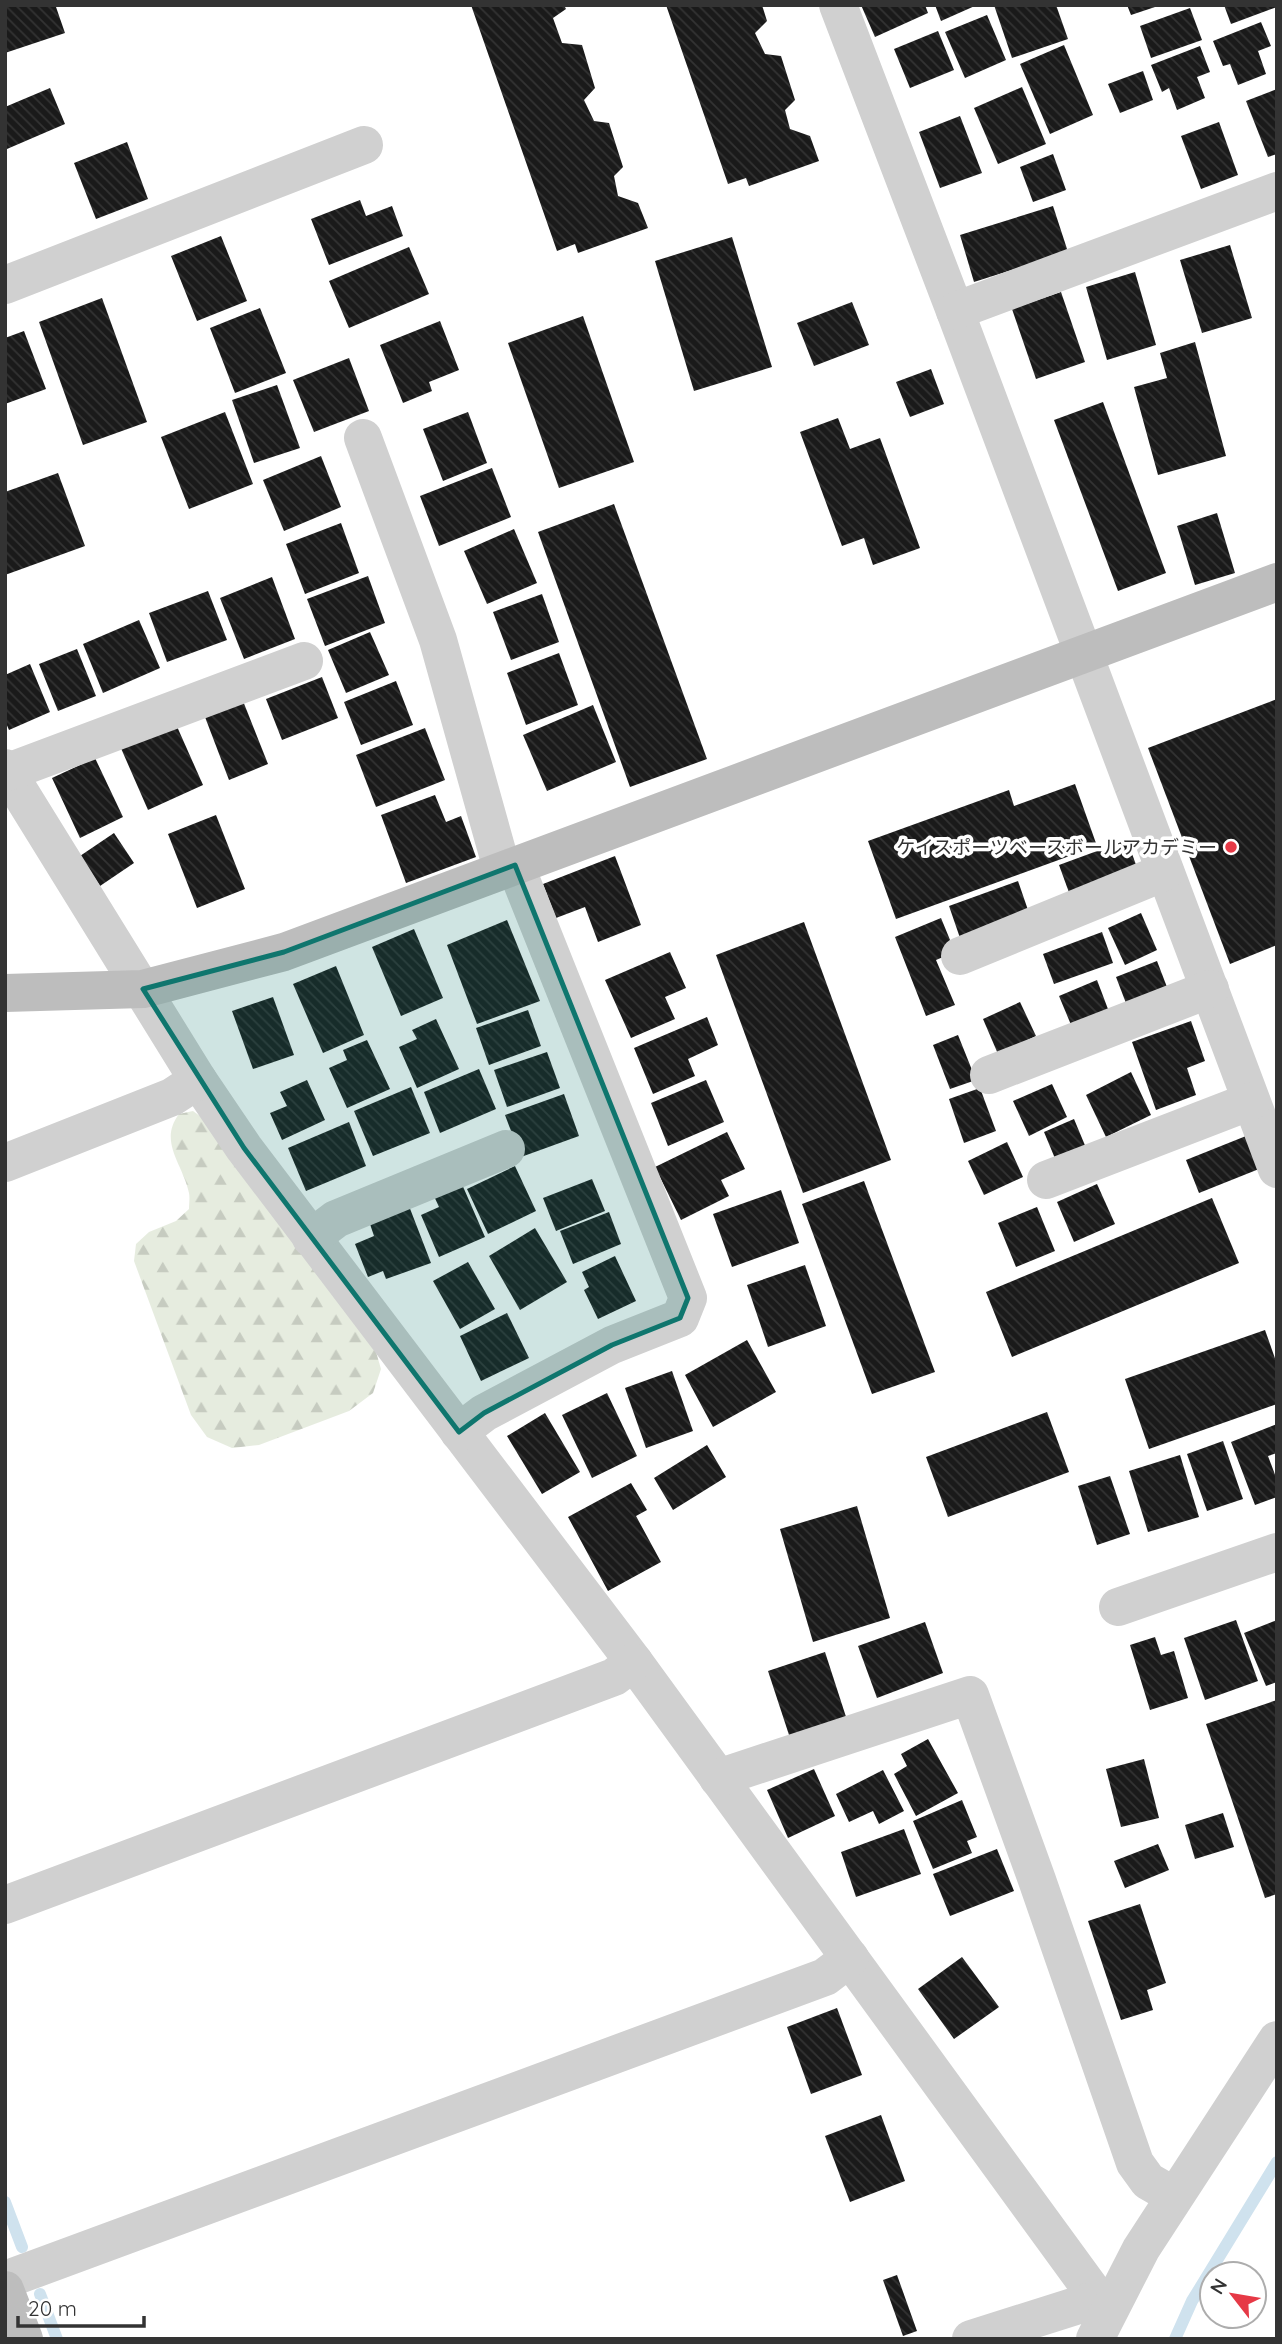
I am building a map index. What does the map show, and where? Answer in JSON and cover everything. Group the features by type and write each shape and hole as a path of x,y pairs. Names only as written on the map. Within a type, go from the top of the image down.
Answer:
{"street":[{"path":"838,5 956,311 1277,1169"},
{"path":"5,285 364,145"},
{"path":"956,311 1277,191"},
{"path":"363,438 438,640 509,867 688,1298 680,1318 612,1345 484,1413 459,1432"},
{"path":"5,993 143,989 284,951 1277,582"},
{"path":"304,661 7,770 198,1080 244,1147 634,1662 850,1958 1101,2314"},
{"path":"960,956 1166,872"},
{"path":"989,1075 1210,989"},
{"path":"5,1163 172,1097 198,1080"},
{"path":"1046,1180 1251,1101"},
{"path":"311,1238 336,1219 506,1149"},
{"path":"1118,1607 1277,1552"},
{"path":"5,1905 614,1677 634,1662"},
{"path":"718,1778 970,1695 1135,2163 1148,2181 1174,2196"},
{"path":"5,2280 825,1977 850,1958"},
{"path":"971,2339 1101,2314 1174,2196 1277,2040"},
{"path":"5,2290 24,2339"}],"highlighted area":[{"path":"515,865 688,1298 680,1318 612,1345 484,1413 459,1432 244,1148 143,989 284,952"}],"green space":[{"path":"193,1111 204,1119 374,1345 381,1369 373,1393 349,1411 259,1445 232,1448 207,1437 191,1415 134,1261 136,1244 149,1232 176,1221 189,1209 189,1193 171,1144 171,1134 179,1114"}],"building":[{"path":"5,5 56,7 65,33 5,53"},
{"path":"471,5 564,5 566,9 553,18 562,43 582,45 595,88 584,100 594,121 609,123 623,167 614,176 618,196 638,203 648,228 578,253 575,244 557,251"},
{"path":"666,5 762,5 767,21 755,33 765,54 781,56 795,100 785,110 790,129 810,136 819,161 749,186 746,178 728,184"},
{"path":"861,5 925,5 928,13 875,37"},
{"path":"935,5 977,5 941,21"},
{"path":"994,5 1056,5 1068,39 1012,58"},
{"path":"1127,5 1157,5 1158,6 1131,15"},
{"path":"1224,5 1277,5 1277,7 1231,24"},
{"path":"1190,8 1202,40 1151,58 1140,26"},
{"path":"987,15 1006,60 965,78 945,32"},
{"path":"1261,22 1271,46 1258,51 1266,74 1238,85 1230,64 1223,66 1213,41"},
{"path":"938,31 954,70 910,88 894,49"},
{"path":"1064,45 1093,115 1050,134 1020,64"},
{"path":"1200,46 1210,72 1197,77 1205,98 1177,110 1169,88 1162,92 1151,65"},
{"path":"1143,71 1153,100 1120,113 1108,84"},
{"path":"1022,87 1046,144 998,164 974,108"},
{"path":"50,88 65,124 7,149 5,107"},
{"path":"1277,89 1277,154 1268,157 1246,101"},
{"path":"960,116 982,173 940,188 919,132"},
{"path":"1219,122 1238,175 1201,189 1181,136"},
{"path":"127,142 148,199 96,219 74,163"},
{"path":"1053,154 1066,190 1033,202 1020,167"},
{"path":"360,200 366,216 392,206 403,236 329,265 311,219"},
{"path":"1053,206 1068,252 974,282 960,235"},
{"path":"221,236 247,301 197,321 171,256"},
{"path":"732,237 772,367 694,391 655,261"},
{"path":"1230,245 1252,318 1202,333 1180,260"},
{"path":"409,247 429,294 349,328 329,281"},
{"path":"1135,272 1156,345 1107,360 1086,287"},
{"path":"1061,292 1085,362 1036,379 1012,309"},
{"path":"102,298 147,422 83,445 39,322"},
{"path":"852,302 869,345 814,366 797,323"},
{"path":"260,308 286,373 235,393 210,328"},
{"path":"583,316 634,462 559,488 508,343"},
{"path":"440,321 459,370 429,382 432,391 403,403 380,345"},
{"path":"24,331 46,389 5,404 5,338"},
{"path":"1195,342 1226,456 1158,475 1134,387 1167,378 1160,353"},
{"path":"349,358 369,411 314,432 293,380"},
{"path":"931,369 944,404 910,417 896,382"},
{"path":"277,385 300,448 254,463 232,400"},
{"path":"1103,402 1166,573 1118,591 1054,420"},
{"path":"225,412 253,484 189,509 161,437"},
{"path":"468,412 487,463 443,481 423,429"},
{"path":"838,418 850,449 880,438 920,548 873,565 864,538 842,546 800,432"},
{"path":"321,456 341,507 284,531 263,480"},
{"path":"492,468 511,517 439,546 420,496"},
{"path":"58,473 85,546 5,575 5,492"},
{"path":"614,504 707,759 630,787 538,532"},
{"path":"1217,513 1235,573 1195,585 1177,526"},
{"path":"341,523 359,573 305,594 286,544"},
{"path":"514,529 537,583 487,604 464,551"},
{"path":"368,576 385,623 325,646 307,599"},
{"path":"272,577 295,639 244,659 220,598"},
{"path":"208,591 227,640 167,662 149,613"},
{"path":"542,594 559,642 511,660 493,612"},
{"path":"139,620 160,668 103,693 83,644"},
{"path":"370,632 389,675 346,693 328,650"},
{"path":"77,649 96,696 58,711 39,664"},
{"path":"559,653 578,705 526,725 507,673"},
{"path":"30,664 50,712 9,730 5,721 5,675"},
{"path":"322,677 338,718 282,740 266,699"},
{"path":"396,681 413,725 361,745 344,702"},
{"name":"ケイスポーツベースボールアカデミー","path":"1277,699 1277,945 1230,964 1148,748"},
{"path":"243,701 268,764 229,780 205,717"},
{"path":"593,705 616,762 547,791 523,735"},
{"path":"175,722 203,785 148,810 120,746"},
{"path":"425,728 445,780 376,807 356,755"},
{"path":"95,758 123,817 80,838 52,778"},
{"path":"1075,784 1097,846 896,919 868,841 1009,790 1014,806"},
{"path":"435,795 446,822 461,816 476,857 406,883 381,815"},
{"path":"216,815 245,889 197,908 168,834"},
{"path":"114,833 134,863 100,886 80,856"},
{"path":"1127,840 1139,873 1071,898 1059,865"},
{"path":"615,856 641,925 598,942 585,907 556,918 543,884"},
{"path":"1018,881 1029,913 960,938 949,906"},
{"path":"1141,913 1157,950 1125,965 1108,928"},
{"path":"941,918 955,952 936,960 955,1005 926,1016 895,937"},
{"path":"507,920 540,1001 477,1024 447,945"},
{"path":"804,922 891,1160 803,1193 716,955"},
{"path":"414,929 443,998 401,1016 372,947"},
{"path":"1102,932 1113,963 1054,984 1043,954"},
{"path":"670,952 686,988 665,997 675,1019 631,1038 605,980"},
{"path":"1157,961 1170,995 1129,1011 1116,977"},
{"path":"336,966 364,1035 323,1053 293,984"},
{"path":"1097,980 1111,1017 1074,1032 1059,996"},
{"path":"273,997 294,1055 253,1069 232,1011"},
{"path":"1020,1002 1036,1036 998,1054 983,1019"},
{"path":"528,1010 541,1046 489,1065 476,1028"},
{"path":"707,1017 718,1045 688,1059 695,1076 653,1094 634,1048"},
{"path":"436,1019 459,1069 417,1088 399,1047 417,1039 412,1030"},
{"path":"1191,1021 1205,1061 1187,1068 1196,1095 1156,1110 1132,1042"},
{"path":"958,1035 976,1080 950,1089 933,1045"},
{"path":"367,1040 390,1089 347,1108 329,1068 347,1060 343,1050"},
{"path":"547,1052 560,1088 507,1107 494,1070"},
{"path":"479,1069 496,1109 440,1133 424,1092"},
{"path":"1131,1072 1151,1115 1106,1137 1086,1095"},
{"path":"307,1080 325,1120 282,1140 270,1113 287,1106 280,1092"},
{"path":"706,1080 724,1122 668,1146 651,1103"},
{"path":"1052,1084 1067,1117 1029,1136 1013,1101"},
{"path":"411,1087 430,1133 373,1156 354,1111"},
{"path":"980,1088 996,1131 964,1143 949,1099"},
{"path":"564,1094 579,1136 521,1157 505,1115"},
{"path":"1074,1119 1089,1155 1059,1168 1044,1132"},
{"path":"349,1122 366,1166 306,1191 288,1148"},
{"path":"727,1132 745,1169 721,1180 729,1196 681,1220 655,1167"},
{"path":"1246,1136 1259,1169 1199,1193 1186,1160"},
{"path":"1007,1142 1023,1177 984,1195 968,1161"},
{"path":"515,1166 536,1211 488,1234 467,1189"},
{"path":"592,1179 605,1211 556,1231 543,1198"},
{"path":"864,1181 935,1372 872,1394 802,1204"},
{"path":"461,1182 485,1237 439,1257 421,1215 439,1207 433,1194"},
{"path":"1097,1184 1115,1224 1074,1242 1057,1202"},
{"path":"781,1190 799,1243 732,1267 713,1214"},
{"path":"1212,1198 1239,1263 1012,1357 986,1292"},
{"path":"409,1206 431,1263 386,1279 383,1271 368,1277 355,1244 374,1236 369,1221"},
{"path":"1037,1207 1055,1251 1016,1267 998,1223"},
{"path":"609,1212 621,1244 573,1264 560,1231"},
{"path":"535,1228 567,1282 520,1310 489,1256"},
{"path":"615,1256 636,1301 598,1319 584,1290 589,1287 582,1272"},
{"path":"468,1262 495,1309 460,1329 433,1281"},
{"path":"805,1265 826,1326 768,1347 747,1285"},
{"path":"507,1313 529,1358 481,1381 460,1336"},
{"path":"1265,1330 1277,1364 1277,1404 1149,1449 1125,1379"},
{"path":"747,1340 776,1392 713,1427 685,1375"},
{"path":"672,1371 693,1431 646,1448 625,1388"},
{"path":"607,1393 637,1456 592,1478 562,1415"},
{"path":"1047,1412 1069,1472 948,1517 926,1457"},
{"path":"545,1413 580,1472 542,1494 507,1436"},
{"path":"1277,1424 1277,1453 1268,1456 1277,1480 1277,1497 1255,1505 1231,1442"},
{"path":"1223,1441 1243,1499 1207,1511 1187,1454"},
{"path":"707,1445 726,1477 673,1510 654,1478"},
{"path":"1180,1455 1199,1517 1148,1532 1129,1471"},
{"path":"1110,1476 1130,1534 1097,1545 1078,1486"},
{"path":"631,1483 647,1510 636,1516 661,1562 608,1591 568,1517"},
{"path":"857,1506 890,1618 813,1642 780,1529"},
{"path":"1236,1620 1258,1681 1205,1700 1184,1638"},
{"path":"1277,1620 1277,1682 1266,1686 1244,1633"},
{"path":"925,1622 943,1673 877,1698 858,1646"},
{"path":"1155,1637 1161,1655 1174,1651 1188,1698 1150,1710 1130,1645"},
{"path":"825,1652 848,1723 791,1741 768,1671"},
{"path":"1277,1700 1277,1894 1265,1898 1206,1724"},
{"path":"928,1739 958,1793 916,1816 894,1774 907,1766 901,1754"},
{"path":"1144,1759 1159,1818 1121,1827 1106,1769"},
{"path":"814,1769 835,1816 788,1838 767,1790"},
{"path":"883,1770 904,1811 879,1824 873,1811 849,1822 836,1794"},
{"path":"962,1800 977,1837 967,1841 972,1853 933,1869 913,1821"},
{"path":"1223,1813 1234,1847 1195,1859 1185,1825"},
{"path":"904,1829 921,1874 856,1897 841,1852"},
{"path":"1158,1844 1169,1870 1125,1888 1114,1861"},
{"path":"997,1849 1014,1891 950,1916 933,1874"},
{"path":"1140,1904 1166,1983 1147,1990 1153,2010 1121,2020 1088,1921"},
{"path":"962,1957 999,2007 954,2039 918,1989"},
{"path":"837,2008 862,2075 811,2094 787,2027"},
{"path":"881,2115 905,2181 850,2202 825,2136"},
{"path":"897,2275 917,2331 903,2336 883,2280"}],"waterway":[{"path":"1175,2339 1192,2301 1277,2162"},
{"path":"5,2202 22,2247"},
{"path":"40,2294 57,2339"}],"place":[{"name":"ケイスポーツベースボールアカデミー","path":"1231,847"}]}
